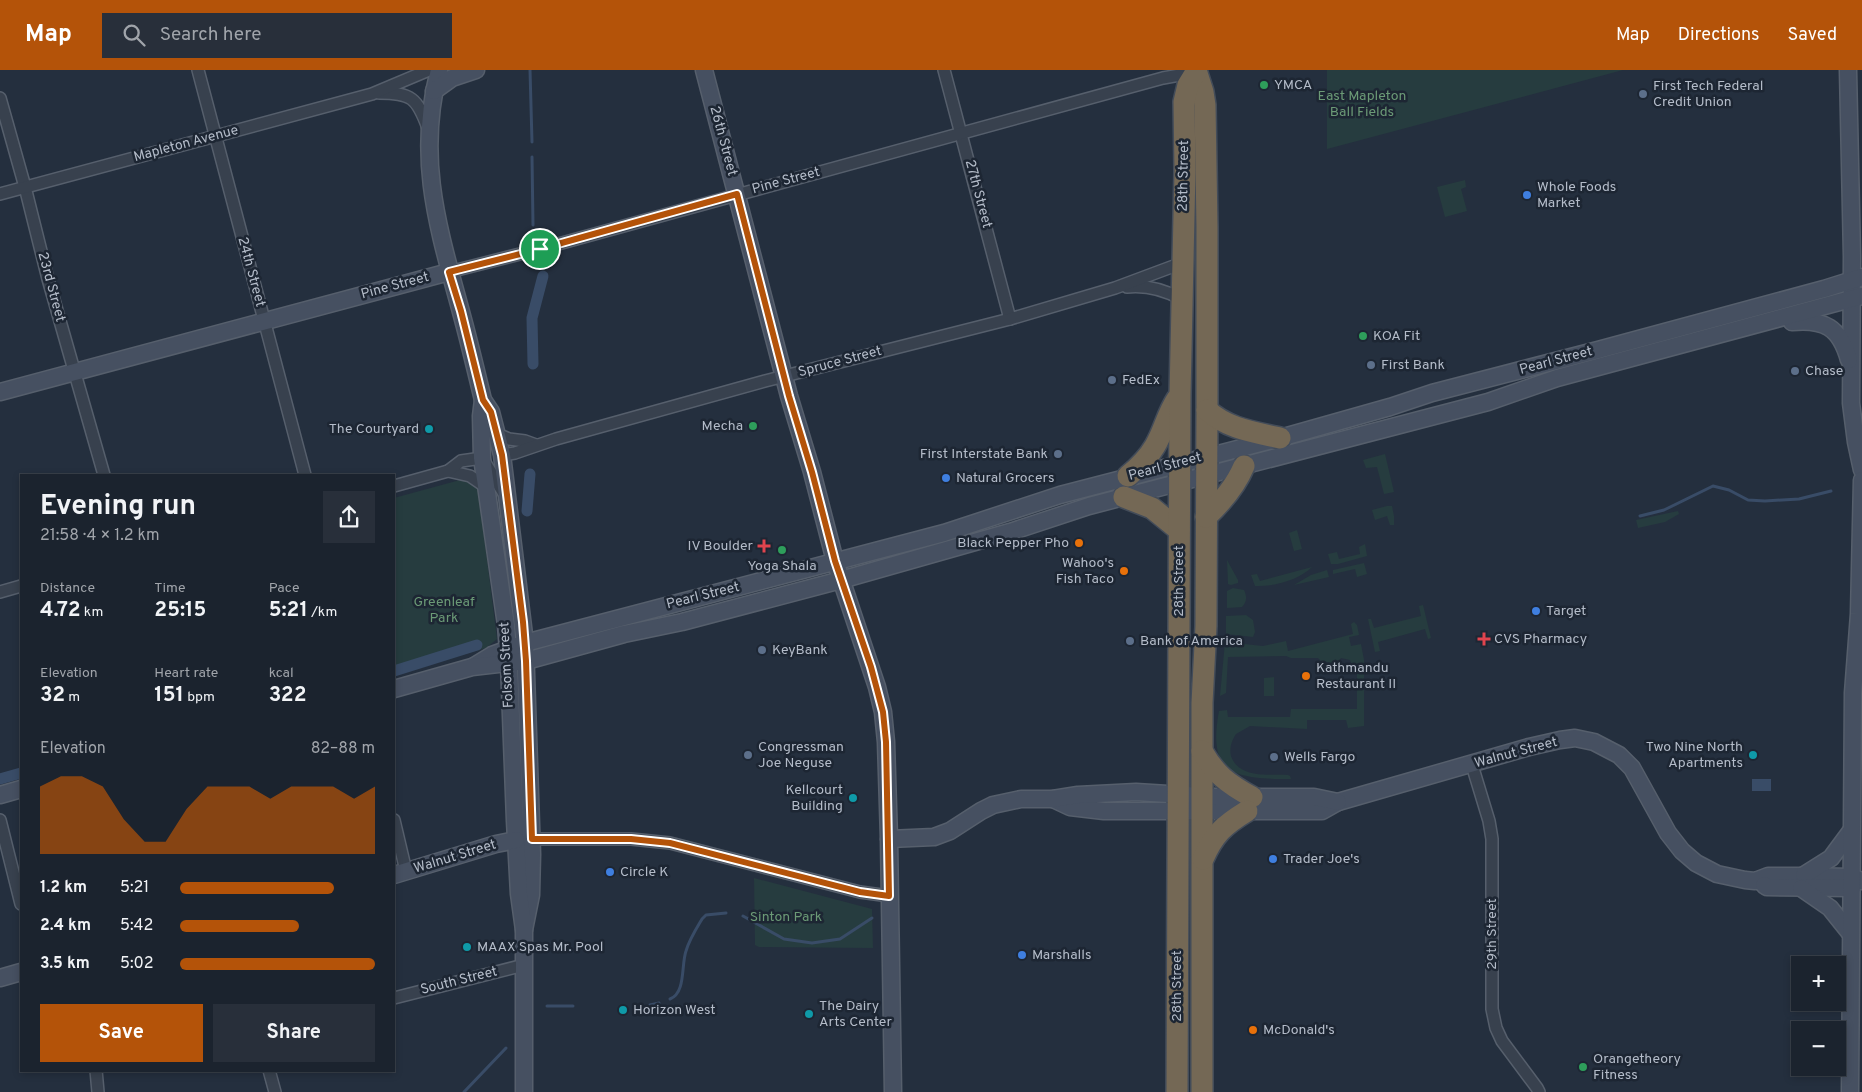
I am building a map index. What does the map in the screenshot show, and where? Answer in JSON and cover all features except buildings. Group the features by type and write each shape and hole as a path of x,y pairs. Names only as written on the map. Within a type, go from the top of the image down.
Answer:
{"highway":[{"name":"28th Street","path":"1177,1092 1179,530 1181,299 1185,170 1184,102 1188,85 1196,71"},
{"name":"28th Street","path":"1196,71 1205,104 1207,227 1206,626 1202,695 1202,1092"},
{"path":"1179,530 1126,486 1156,445 1168,411 1180,395"},
{"path":"1207,410 1216,418 1235,428 1280,438"},
{"path":"1206,517 1223,501 1232,485 1239,478 1244,466"},
{"path":"1202,750 1212,769 1238,789 1249,804 1221,829 1211,842 1202,862"}],"main road":[{"name":"Folsom Street","path":"439,70 428,128 432,196 449,272 461,311 482,408 476,459 486,487 509,656 516,840 519,894 524,930 524,1092"},
{"path":"434,91 452,78 476,70"},
{"name":"26th Street","path":"704,70 784,377 812,472 835,561 875,680 883,712 886,742 889,839 893,1092"},
{"path":"1848,70 1857,278 1851,403 1862,470"},
{"name":"Pine Street","path":"0,392 449,272"},
{"name":"Pearl Street","path":"395,689 509,656 525,644 944,533 1060,495 1126,486 1207,466 1280,438 1390,408 1432,394 1857,278"},
{"name":"Pearl Street","path":"1207,466 1244,466 1488,402 1557,378 1857,297"},
{"path":"1757,325 1804,321 1825,325 1835,331 1842,340 1853,373"},
{"name":"Folsom Street","path":"482,408 491,412 497,434 508,454 507,498 525,644 532,839 531,895 524,930"},
{"path":"1850,1092 1850,933 1856,883 1851,831 1853,694 1861,622 1862,480"},
{"name":"Pearl Street","path":"509,656 526,661 841,580 1010,532 1088,506 1126,486"},
{"path":"915,559 948,541 1003,520 1005,512"},
{"path":"646,629 646,624 657,614 696,603 713,594"},
{"name":"Walnut Street","path":"889,839 934,837 950,831 981,811 1007,801 1021,799 1053,800 1070,807 1088,810 1178,803 1249,804 1314,798 1338,802 1560,740 1575,738 1594,742 1619,755 1630,766 1668,833 1689,858 1717,874 1755,881 1768,876 1803,882 1856,883"},
{"path":"0,795 20,789"},
{"path":"1850,933 1830,908 1803,882 1831,858 1851,831"},
{"name":"Walnut Street","path":"400,873 496,844 516,840"},
{"path":"0,978 20,972"}],"street":[{"name":"24th Street","path":"198,70 305,474"},
{"name":"Mapleton Avenue","path":"0,194 372,94 429,70"},
{"name":"27th Street","path":"944,70 1010,319"},
{"name":"Pine Street","path":"449,272 540,249 1163,78 1196,71"},
{"name":"Mapleton Avenue","path":"372,94 396,93 411,98 423,113 428,128"},
{"name":"23rd Street","path":"0,98 48,279 104,474"},
{"name":"Spruce Street","path":"508,454 556,439 784,377 1010,319 1115,288 1182,263"},
{"name":"Spruce Street","path":"1115,288 1150,287 1164,290 1181,299"},
{"path":"482,408 508,454"},
{"path":"497,434 508,439 525,441 536,446"},
{"path":"395,486 448,471 462,461 476,459 507,498"},
{"path":"448,471 470,476 486,487"},
{"path":"0,592 20,586"},
{"name":"29th Street","path":"1472,765 1489,821 1492,839 1492,1009 1496,1028 1502,1041 1538,1088 1539,1092"},
{"path":"0,820 20,900"},
{"path":"395,829 400,873"},
{"path":"532,839 631,839 670,843 860,892 889,896"},
{"name":"South Street","path":"395,998 524,966"},
{"path":"96,1072 98,1092"},
{"path":"270,1072 275,1092"}],"green space":[{"name":"East Mapleton Ball Fields","path":"1327,70 1623,70 1327,149"},
{"path":"1465,180 1466,187 1461,189 1467,211 1445,217 1437,187"},
{"path":"1385,454 1394,492 1384,494 1377,467 1366,468 1363,460"},
{"name":"Greenleaf Park","path":"460,480 468,481 478,488 497,639 486,648 395,675 396,599 395,498"},
{"path":"1392,506 1394,525 1390,525 1387,516 1375,520 1372,510"},
{"path":"1678,511 1679,514 1665,522 1638,528 1636,520"},
{"path":"1297,530 1302,549 1294,551 1289,533"},
{"path":"1365,544 1367,556 1338,564 1331,564 1328,554 1337,552 1339,559 1360,554 1359,547"},
{"path":"1227,560 1238,580 1238,583 1228,584"},
{"path":"1364,563 1367,574 1357,577 1355,569 1333,574 1333,570"},
{"path":"1312,567 1307,572 1293,579 1270,585 1255,586 1251,575 1257,574 1260,581"},
{"path":"1327,570 1329,577 1294,585 1311,575"},
{"path":"1233,588 1244,590 1246,594 1245,603 1242,607 1227,608 1227,591"},
{"path":"1423,605 1431,638 1428,639 1425,629 1378,642 1380,651 1375,652 1368,619 1371,619 1374,628 1421,616 1419,606"},
{"path":"1246,615 1253,620 1255,632 1253,637 1226,634 1226,616"},
{"path":"1354,622 1357,625 1359,635 1349,637 1351,646 1361,644 1364,660 1364,726 1348,728 1346,720 1307,720 1307,729 1250,726 1236,734 1232,741 1230,753 1235,763 1241,769 1255,774 1288,775 1291,779 1254,777 1229,769 1221,761 1217,749 1216,732 1219,711 1227,710 1228,717 1290,717 1291,709 1357,709 1357,673 1353,669 1350,660 1341,658 1337,664 1321,661 1318,658 1291,658 1286,656 1228,657 1226,693 1220,696 1225,642 1263,646 1286,641 1288,651 1353,634 1351,624"},
{"path":"1274,677 1274,696 1264,696 1264,678"},
{"name":"Sinton Park","path":"754,878 872,909 873,948 759,947 755,945"}],"water":[{"path":"1752,779 1771,779 1771,791 1752,791"}],"waterway":[{"path":"530,70 532,142"},
{"path":"532,157 533,225"},
{"path":"533,364 532,318 543,276"},
{"path":"527,511 530,474"},
{"path":"1640,516 1664,510 1713,486 1729,490 1748,500 1765,501 1799,499 1831,491"},
{"path":"395,671 477,645"},
{"path":"0,779 20,773"},
{"path":"670,999 679,991 687,947 702,919 706,915 726,913"},
{"path":"743,916 784,939 812,943 840,939 872,918"},
{"path":"650,1005 659,1003"},
{"path":"547,1006 573,1006"},
{"path":"464,1092 506,1048"}],"place":[{"name":"YMCA","path":"1264,85"},
{"name":"First Tech Federal Credit Union","path":"1643,94"},
{"name":"Whole Foods Market","path":"1527,195"},
{"name":"KOA Fit","path":"1363,336"},
{"name":"First Bank","path":"1371,365"},
{"name":"Chase","path":"1795,371"},
{"name":"FedEx","path":"1112,380"},
{"name":"Mecha","path":"753,426"},
{"name":"The Courtyard","path":"429,429"},
{"name":"First Interstate Bank","path":"1058,454"},
{"name":"Natural Grocers","path":"946,478"},
{"name":"Black Pepper Pho","path":"1079,543"},
{"name":"IV Boulder","path":"764,546"},
{"name":"Yoga Shala","path":"782,550"},
{"name":"Wahoo's Fish Taco","path":"1124,571"},
{"name":"Target","path":"1536,611"},
{"name":"CVS Pharmacy","path":"1484,639"},
{"name":"Bank of America","path":"1130,641"},
{"name":"KeyBank","path":"762,650"},
{"name":"Kathmandu Restaurant II","path":"1306,676"},
{"name":"Congressman Joe Neguse","path":"748,755"},
{"name":"Two Nine North Apartments","path":"1753,755"},
{"name":"Wells Fargo","path":"1274,757"},
{"name":"Kellcourt Building","path":"853,798"},
{"name":"Trader Joe's","path":"1273,859"},
{"name":"Circle K","path":"610,872"},
{"name":"MAAX Spas Mr. Pool","path":"467,947"},
{"name":"Marshalls","path":"1022,955"},
{"name":"Horizon West","path":"623,1010"},
{"name":"The Dairy Arts Center","path":"809,1014"},
{"name":"McDonald's","path":"1253,1030"},
{"name":"Orangetheory Fitness","path":"1583,1067"}],"route":[{"path":"737,194 789,396 812,472 835,561 871,667 883,712 886,742 889,896 860,892 670,843 631,839 532,839 525,644 502,455 491,412 483,400 461,311 449,272 540,249 737,194"}]}
